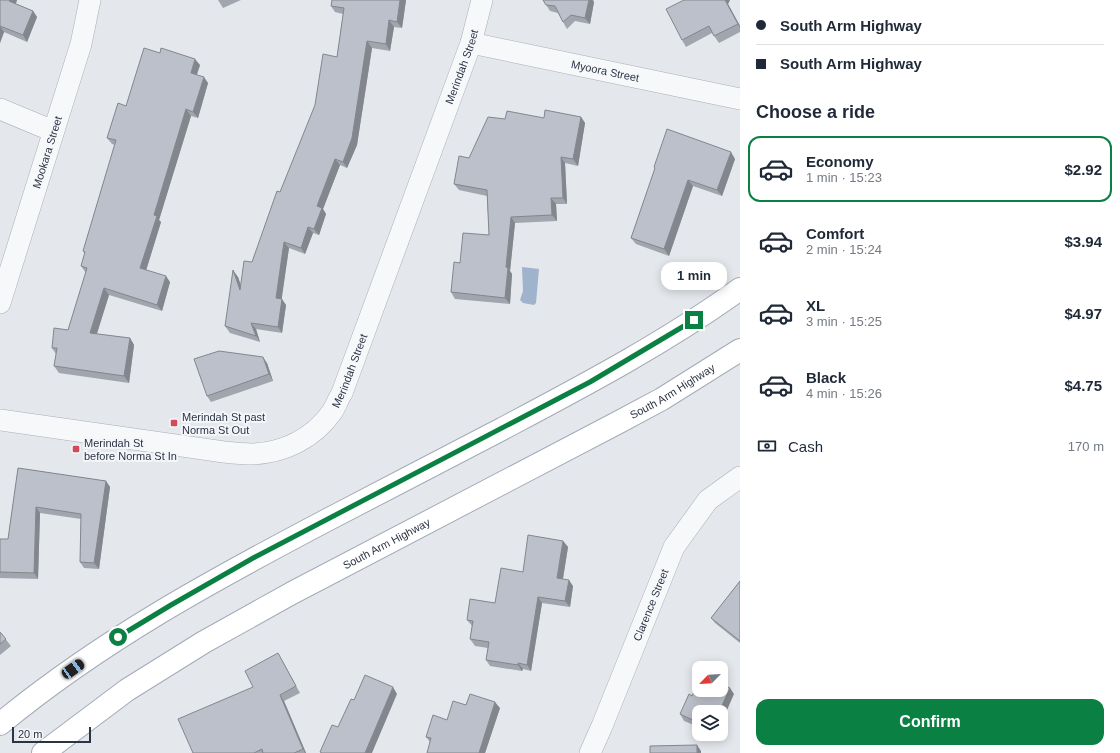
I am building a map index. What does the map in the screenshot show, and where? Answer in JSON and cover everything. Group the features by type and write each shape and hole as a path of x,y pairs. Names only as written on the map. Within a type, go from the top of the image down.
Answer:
{"main road":[{"path":"0,724 53,683 93,655 131,629 171,605 255,557 590,382 674,334 740,289"},
{"name":"South Arm Highway","path":"43,753 127,690 204,642 292,593 662,399 740,350"}],"street":[{"name":"Mookara Street","path":"0,303 81,44 90,0"},
{"name":"Merindah Street","path":"0,420 224,452 251,454 266,453 292,446 320,427 332,412 342,393 471,43 482,0"},
{"name":"Myoora Street","path":"471,43 740,99"},
{"path":"0,110 53,131"},
{"name":"Clarence Street","path":"590,753 674,547 708,500 740,477"}],"water":[{"path":"522,267 539,269 536,303 534,305 523,303 520,300 523,291"}],"building":[{"path":"0,0 10,0 9,1 33,11 23,35 0,26"},
{"path":"332,0 400,0 397,22 389,20 386,44 367,41 352,138 343,162 335,159 317,206 322,208 314,229 308,227 301,248 284,242 276,298 282,299 278,327 251,323 256,336 225,326 233,270 240,290 244,261 252,262 277,191 280,192 315,105 323,54 337,57 344,8 331,6"},
{"path":"543,0 589,0 585,18 571,15 563,22 555,6 546,5"},
{"path":"684,0 725,0 738,24 714,36 709,26 682,40 666,9"},
{"path":"144,48 160,53 161,48 195,59 191,73 204,77 193,112 186,109 154,215 157,216 140,268 166,276 157,305 104,288 90,333 130,338 124,376 54,366 57,348 52,348 54,328 68,330 87,268 81,266 85,252 83,251 116,140 107,138 118,103 126,106"},
{"path":"545,110 581,117 573,159 561,157 563,198 551,198 552,215 511,217 506,267 508,268 505,298 451,292 454,262 460,263 463,233 489,235 487,190 454,184 459,156 469,158 488,117 505,119 507,111 544,118"},
{"path":"667,129 731,152 717,190 688,180 664,249 631,238"},
{"path":"219,351 263,357 269,374 207,396 194,359"},
{"path":"18,468 106,481 94,563 80,562 81,514 36,507 34,573 0,572 0,539 8,539"},
{"path":"528,535 563,541 557,578 569,580 565,601 538,597 527,665 486,660 489,642 470,639 473,621 467,620 470,599 495,603 501,568 523,572"},
{"path":"740,581 740,641 711,618"},
{"path":"0,632 6,639 0,644"},
{"path":"278,653 296,686 280,695 303,749 294,753 263,753 262,749 254,753 193,753 178,719 253,687 245,671"},
{"path":"365,675 393,687 365,753 320,752 332,725 338,727 351,699 354,700"},
{"path":"470,694 495,702 479,753 427,753 431,738 426,737 433,715 447,720 453,701 466,705"},
{"path":"689,694 692,697 726,697 722,705 692,705 692,720 680,714"},
{"path":"697,745 697,753 650,753 650,746"}],"place":[{"name":"Merindah St past Norma St Out","path":"174,423"},
{"name":"Merindah St before Norma St In","path":"76,449"}],"route":[{"path":"118,637 255,557 590,382 674,334 694,320"}]}
